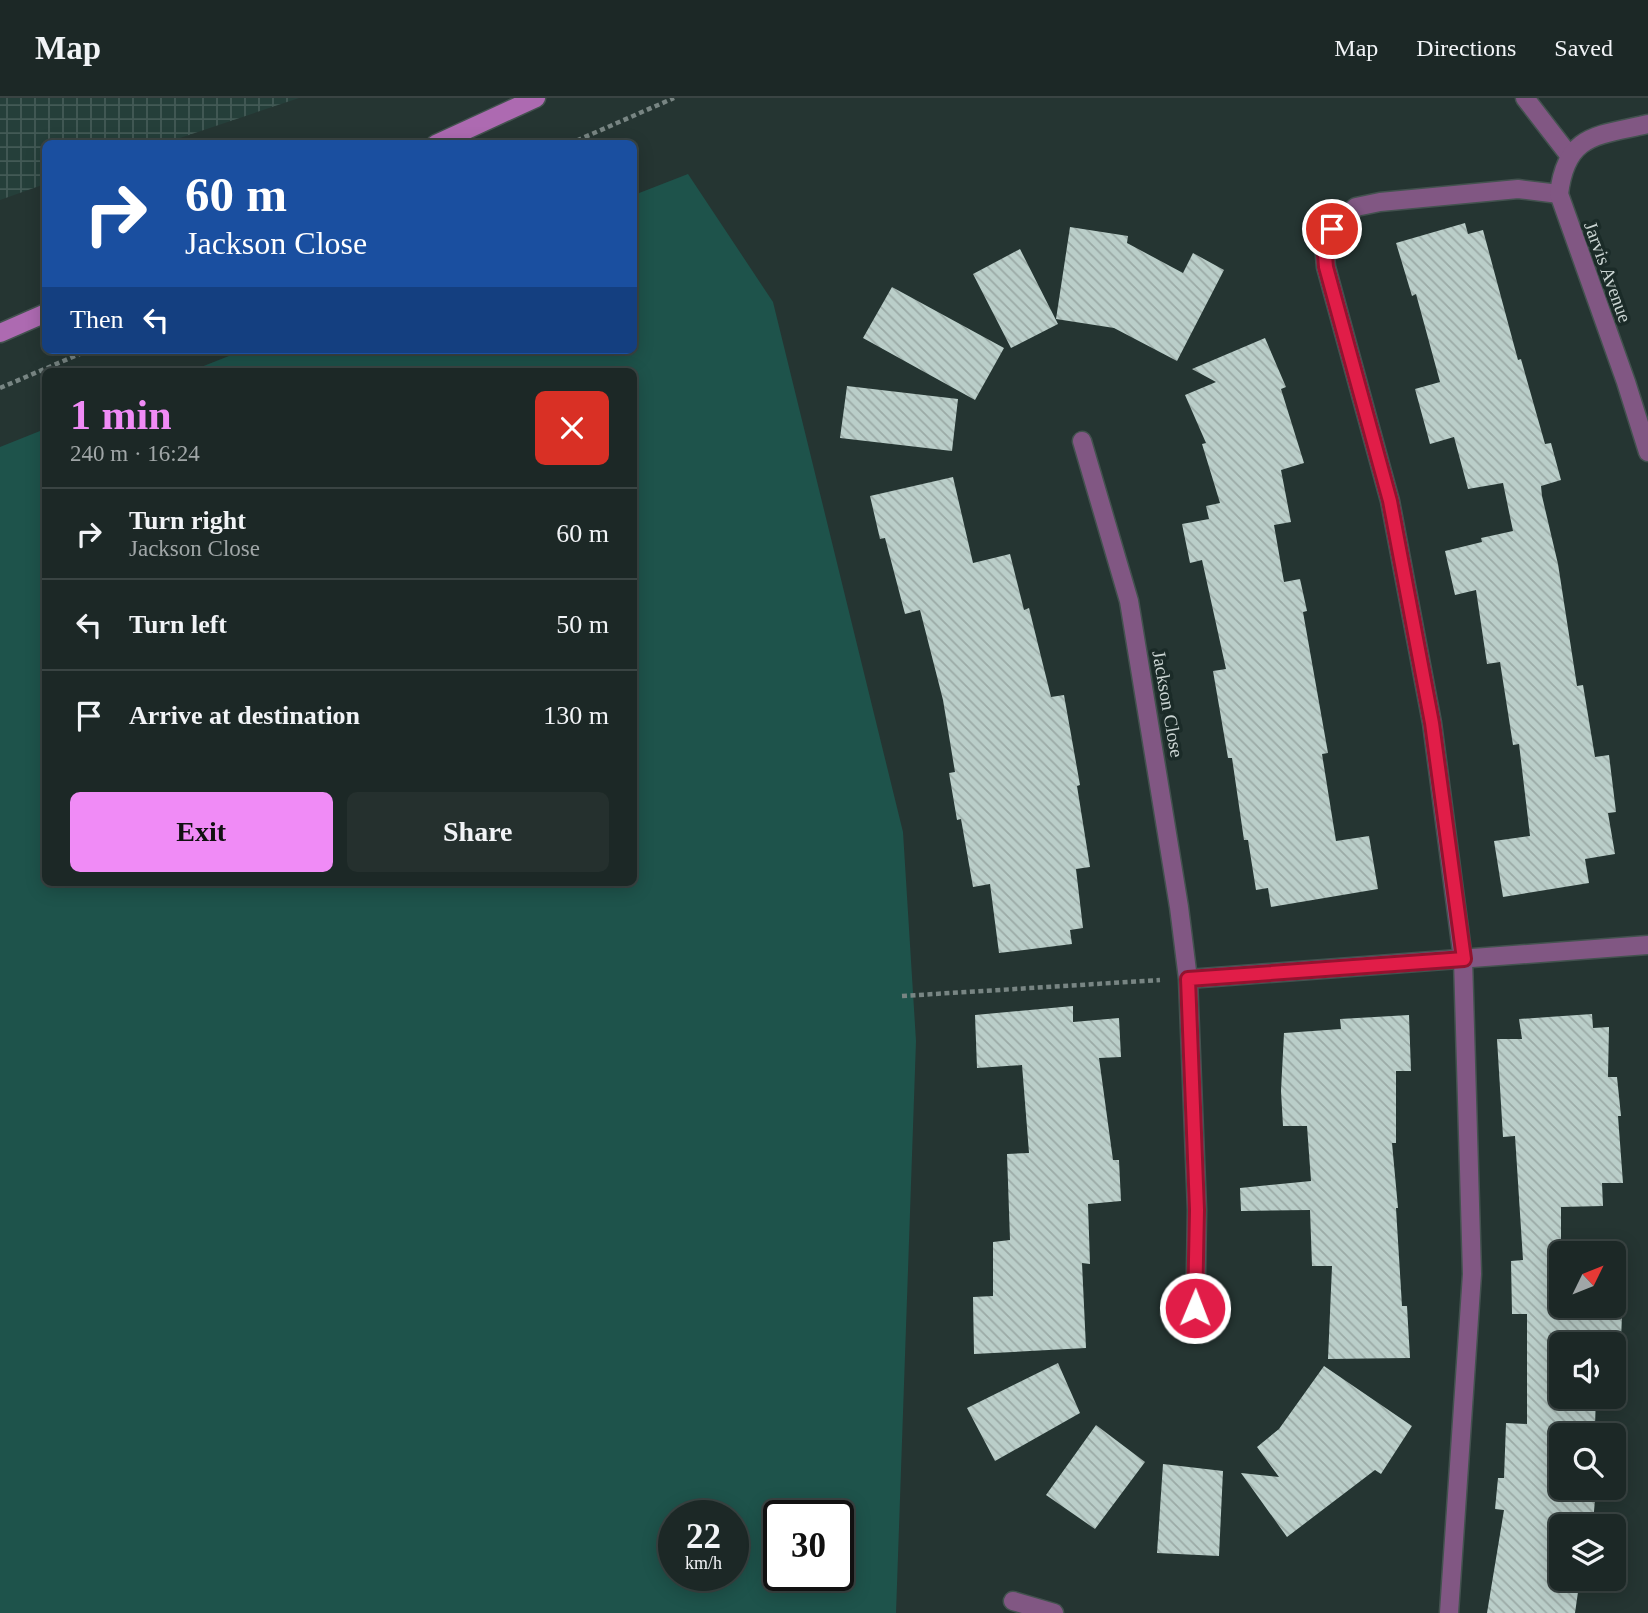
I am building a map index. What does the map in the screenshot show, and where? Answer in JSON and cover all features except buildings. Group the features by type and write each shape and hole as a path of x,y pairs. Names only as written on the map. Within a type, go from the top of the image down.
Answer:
{"main road":[{"path":"445,140 536,98"},
{"path":"0,333 42,315"}],"street":[{"path":"1525,98 1572,151"},
{"path":"1449,1613 1472,1274 1464,959 1432,723 1390,501 1326,267 1324,244 1332,229 1346,215 1356,208 1380,202 1518,190 1559,194 1562,172 1572,151 1598,136 1648,124"},
{"name":"Jarvis Avenue","path":"1559,194 1643,415 1648,452"},
{"name":"Jackson Close","path":"1082,441 1129,601 1169,833 1188,979 1197,1210 1195,1333"},
{"path":"1188,979 1648,945"},
{"path":"1013,1601 1054,1613"}],"path":[{"path":"578,140 674,98"},
{"path":"47,368 80,354"},
{"path":"0,388 42,370"},
{"path":"902,996 1188,979"}],"shaded area":[{"path":"0,98 299,98 174,140 42,140 42,185 0,200"}],"green space":[{"path":"688,174 773,302 903,832 916,1041 896,1613 0,1613 0,447 42,430 42,886 637,886 637,368 199,368 234,354 637,354 637,194"}],"route":[{"path":"1195,1308 1197,1210 1188,979 1464,959 1432,723 1390,501 1326,267 1324,244 1332,229"}]}
